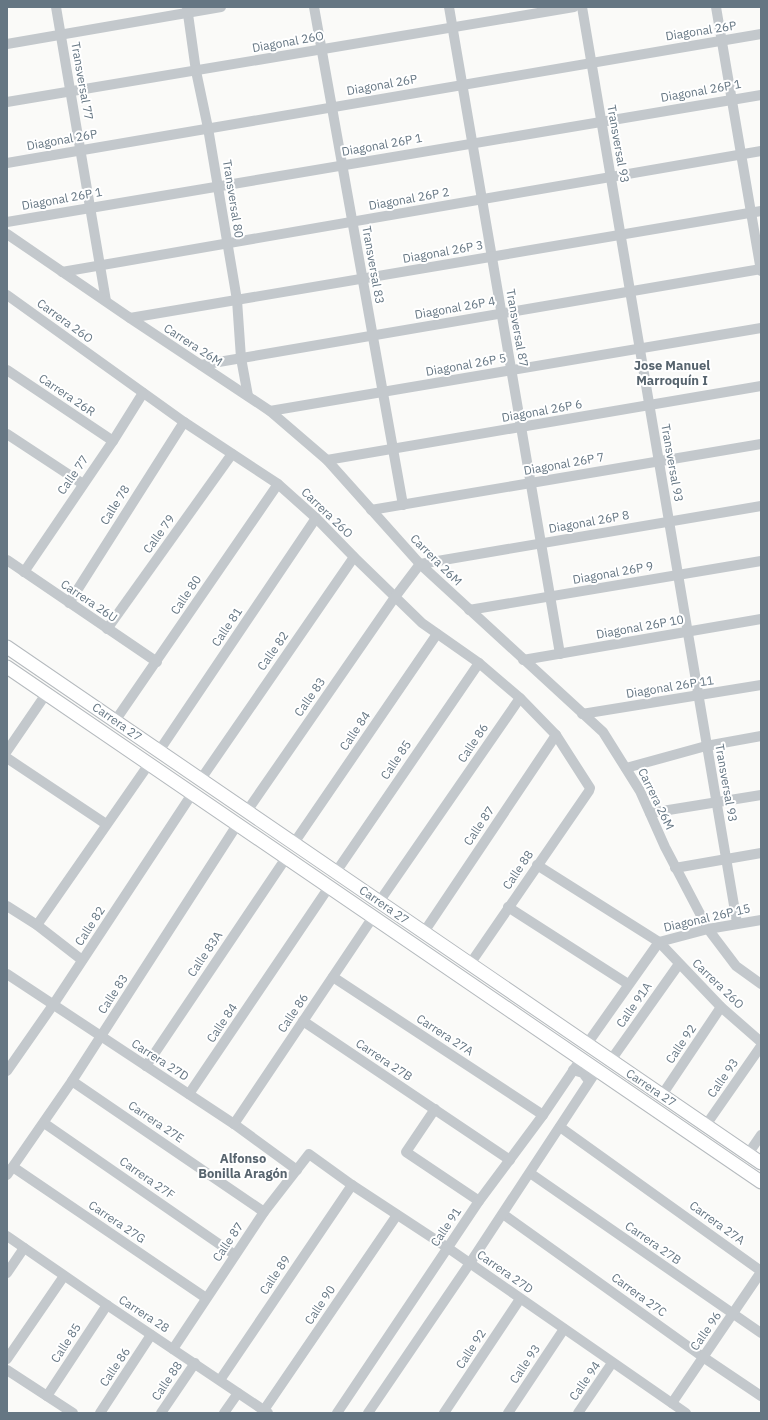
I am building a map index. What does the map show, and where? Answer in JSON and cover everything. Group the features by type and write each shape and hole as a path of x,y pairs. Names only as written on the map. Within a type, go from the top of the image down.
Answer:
{"main road":[{"name":"Carrera 27","path":"7,647 761,1163"},
{"name":"Carrera 27","path":"7,667 761,1182"}],"street":[{"name":"Transversal 77","path":"56,7 106,301"},
{"path":"7,44 187,10 221,7"},
{"name":"Transversal 83","path":"314,7 403,505"},
{"name":"Transversal 87","path":"449,7 560,654"},
{"name":"Diagonal 26O","path":"7,102 574,7"},
{"name":"Transversal 93","path":"582,7 737,923"},
{"path":"716,7 741,155 756,212 761,270"},
{"name":"Transversal 80","path":"187,10 196,71 208,128 226,243 237,300 241,358 248,396"},
{"name":"Diagonal 26P","path":"7,163 761,34"},
{"name":"Diagonal 26P 1","path":"7,222 761,95"},
{"name":"Diagonal 26P 2","path":"62,272 761,151"},
{"name":"Diagonal 26P 3","path":"130,318 756,212"},
{"name":"Carrera 26M","path":"7,234 270,411 327,460 420,564 468,610 603,732 640,791 705,930 736,966 758,979"},
{"name":"Diagonal 26P 4","path":"201,365 761,270"},
{"name":"Carrera 26O","path":"7,295 184,422 278,484 316,518 354,558 422,623 478,663 520,698 556,735 590,788 589,792"},
{"name":"Diagonal 26P 5","path":"270,411 761,328"},
{"name":"Carrera 26R","path":"7,370 113,441"},
{"name":"Diagonal 26P 6","path":"327,460 761,386"},
{"name":"Calle 77","path":"24,572 113,441 143,392"},
{"name":"Calle 78","path":"69,603 184,422"},
{"path":"7,434 83,484"},
{"name":"Diagonal 26P 7","path":"371,510 761,444"},
{"name":"Calle 79","path":"107,629 232,454"},
{"name":"Calle 80","path":"115,721 278,484"},
{"name":"Diagonal 26P 8","path":"420,564 761,506"},
{"name":"Calle 81","path":"159,751 316,518"},
{"name":"Calle 82","path":"201,779 354,558"},
{"name":"Carrera 26U","path":"7,560 157,662"},
{"name":"Diagonal 26P 9","path":"468,610 761,560"},
{"name":"Calle 83","path":"247,811 395,597 420,564"},
{"name":"Diagonal 26P 10","path":"523,660 761,619"},
{"name":"Calle 84","path":"294,843 437,634"},
{"name":"Calle 85","path":"336,872 478,663"},
{"name":"Diagonal 26P 11","path":"582,714 761,685"},
{"path":"7,751 46,694"},
{"name":"Calle 86","path":"379,902 520,698"},
{"name":"Calle 87","path":"424,932 556,735"},
{"path":"626,768 706,746 761,736"},
{"path":"7,758 106,824"},
{"path":"37,925 149,764"},
{"name":"Calle 88","path":"470,964 537,865 589,792"},
{"name":"Calle 82","path":"7,1071 53,1005 192,794"},
{"path":"650,813 761,795"},
{"name":"Calle 83","path":"10,1171 72,1081 237,825"},
{"path":"675,868 761,853"},
{"name":"Calle 83A","path":"146,1066 286,858"},
{"name":"Carrera 26O","path":"537,865 659,942 721,1007 761,1042"},
{"name":"Calle 84","path":"189,1094 329,887"},
{"path":"7,906 37,925 82,960"},
{"path":"508,907 628,984"},
{"name":"Calle 86","path":"234,1124 373,917"},
{"name":"Diagonal 26P 15","path":"659,942 737,923 761,920"},
{"path":"587,1044 659,942"},
{"name":"Calle 91A","path":"611,1060 679,964"},
{"name":"Carrera 27D","path":"8,976 234,1124 297,1170"},
{"name":"Carrera 27A","path":"332,977 543,1115"},
{"name":"Calle 92","path":"662,1095 721,1007"},
{"name":"Carrera 27B","path":"303,1021 510,1160"},
{"name":"Calle 93","path":"706,1125 761,1046"},
{"name":"Calle 91","path":"337,1413 479,1201 543,1115 580,1059"},
{"path":"573,1070 583,1073 589,1081"},
{"path":"368,1413 470,1264 597,1070"},
{"name":"Carrera 27E","path":"72,1081 264,1212"},
{"path":"435,1109 406,1152 479,1201"},
{"name":"Carrera 27F","path":"44,1123 235,1255"},
{"name":"Carrera 27A","path":"560,1127 761,1272"},
{"path":"748,1154 761,1135"},
{"name":"Calle 87","path":"173,1349 264,1212 309,1154"},
{"name":"Carrera 27D","path":"309,1154 352,1185 448,1248 686,1413"},
{"name":"Carrera 27G","path":"10,1171 206,1298"},
{"name":"Carrera 27B","path":"530,1173 761,1333"},
{"name":"Calle 89","path":"220,1380 352,1185"},
{"name":"Carrera 27C","path":"503,1214 703,1357 761,1396"},
{"name":"Calle 90","path":"266,1411 397,1215"},
{"name":"Carrera 28","path":"7,1236 107,1306 266,1411"},
{"path":"7,1273 24,1248"},
{"name":"Calle 96","path":"672,1403 761,1272"},
{"path":"7,1359 64,1276"},
{"name":"Calle 92","path":"444,1413 520,1299"},
{"name":"Calle 85","path":"47,1396 107,1306"},
{"name":"Calle 93","path":"508,1413 564,1329"},
{"name":"Calle 86","path":"100,1413 151,1335"},
{"name":"Calle 88","path":"161,1413 195,1363"},
{"name":"Calle 94","path":"578,1413 612,1363"},
{"path":"7,1370 73,1413"},
{"path":"224,1413 238,1393"}],"district":[{"name":"Jose Manuel Marroquín I","path":"672,372"},
{"name":"Alfonso Bonilla Aragón","path":"243,1166"}]}
